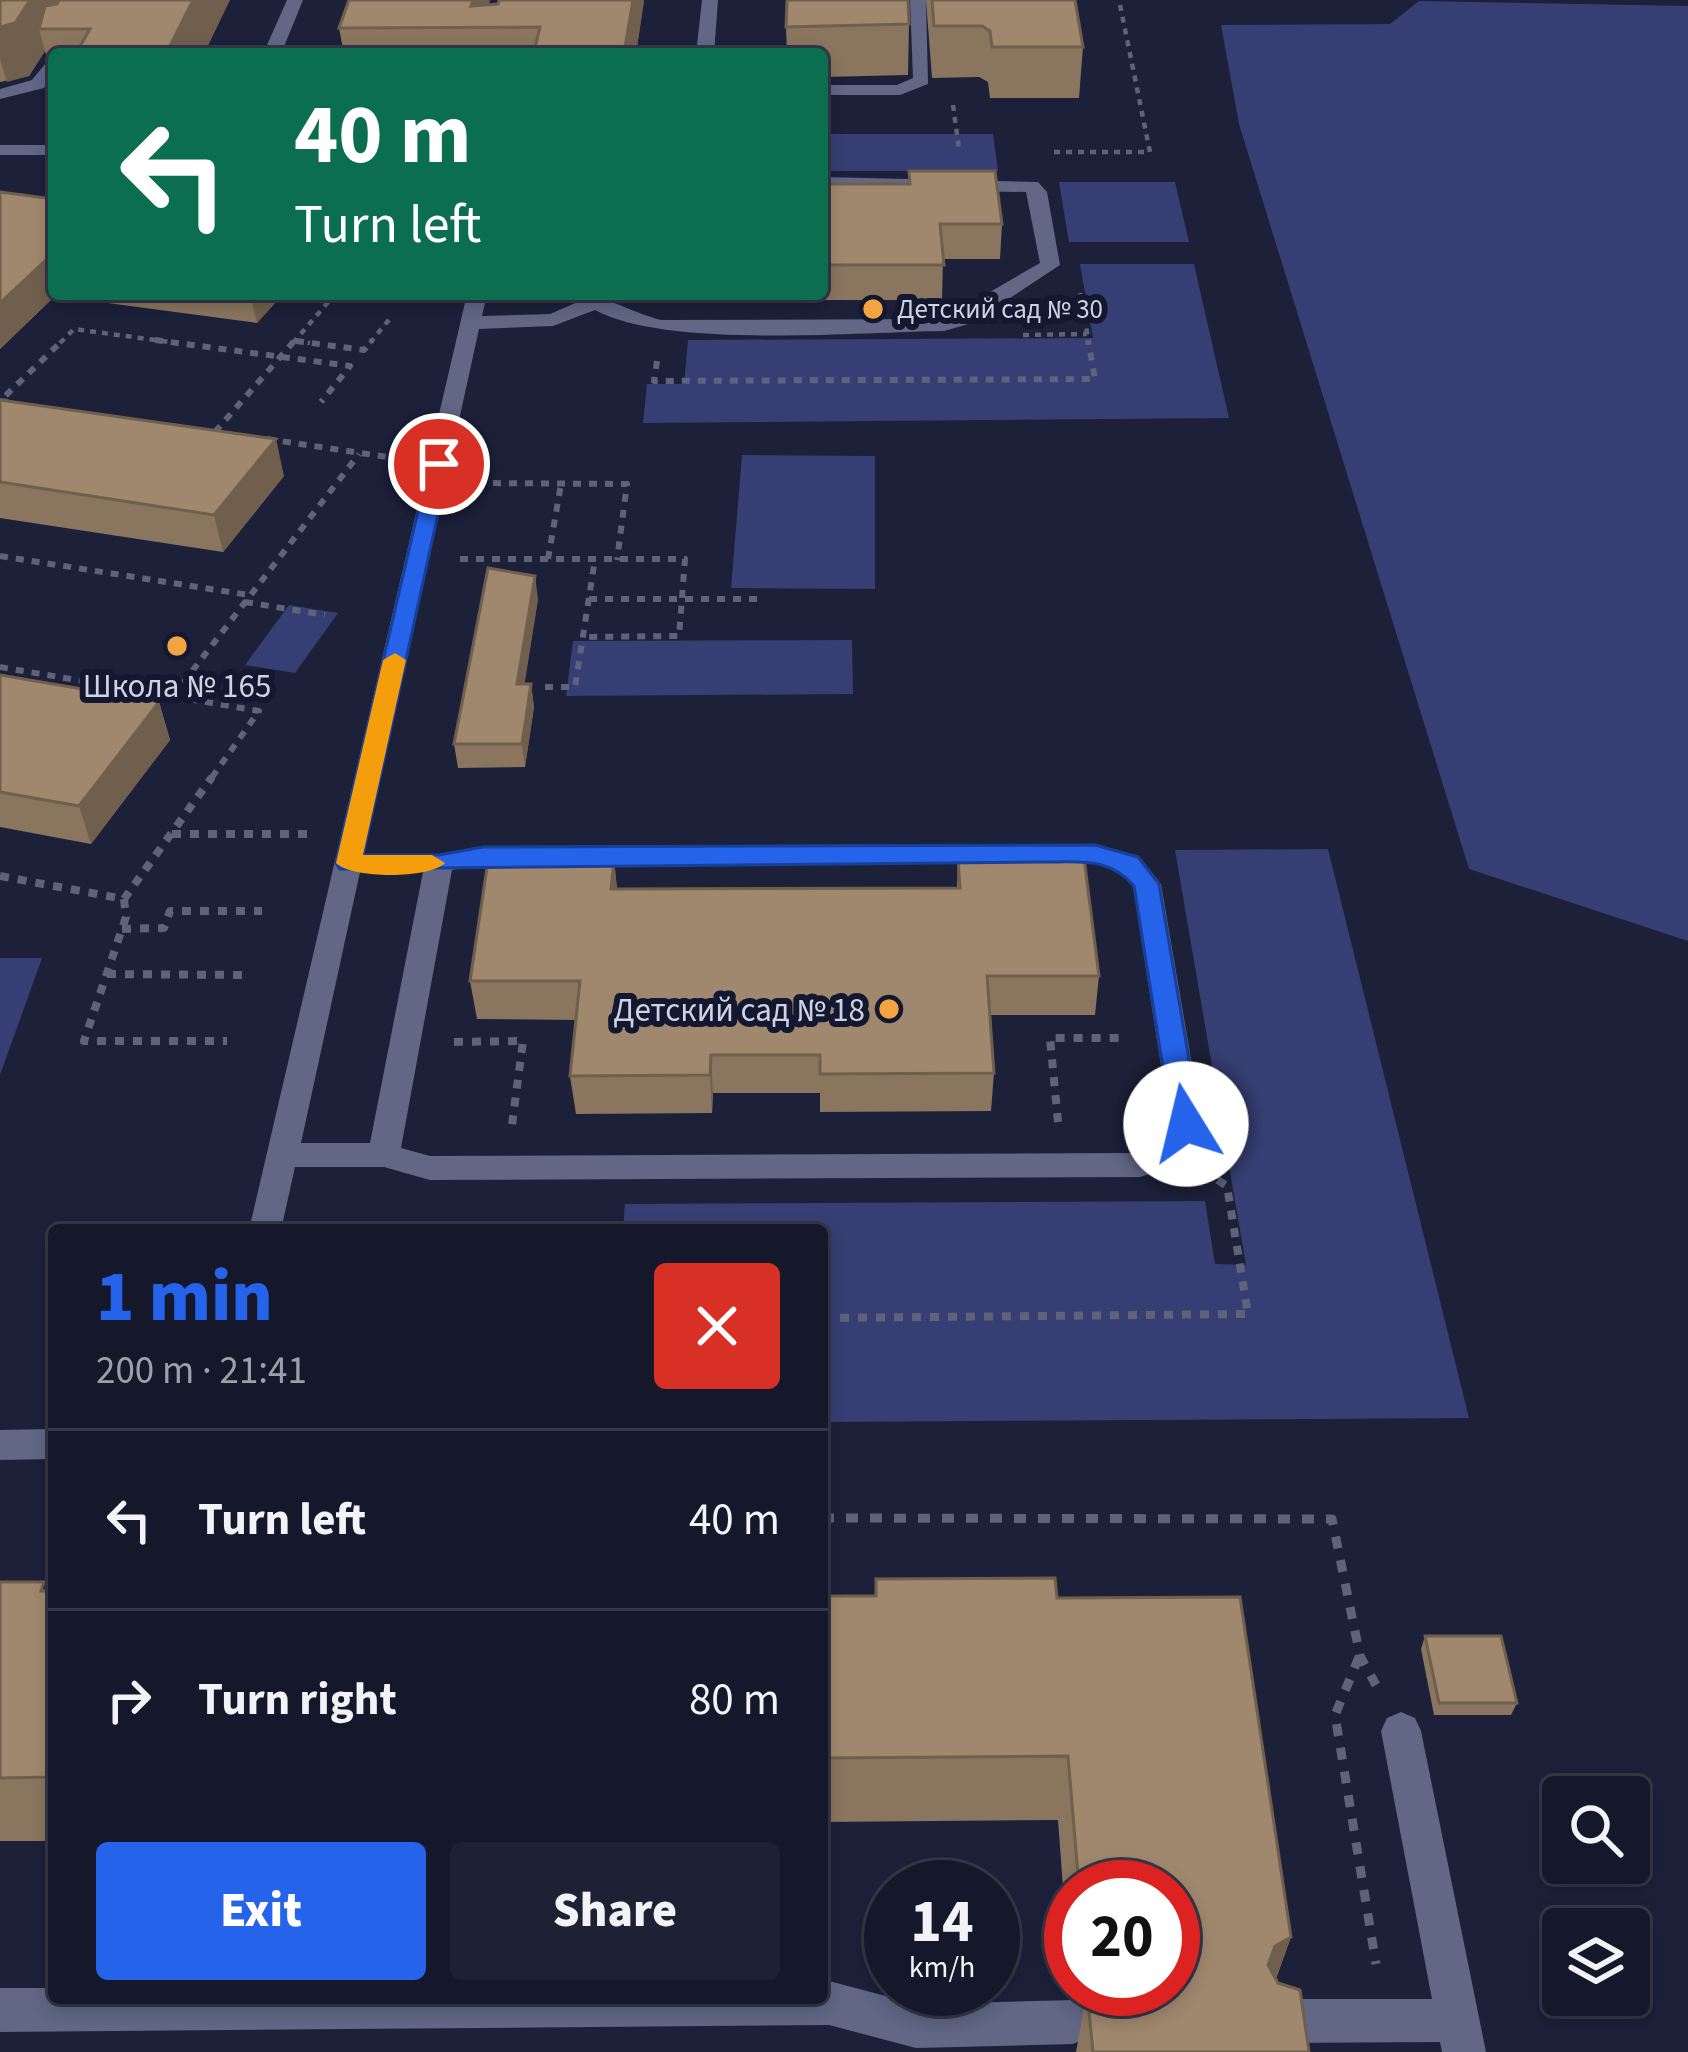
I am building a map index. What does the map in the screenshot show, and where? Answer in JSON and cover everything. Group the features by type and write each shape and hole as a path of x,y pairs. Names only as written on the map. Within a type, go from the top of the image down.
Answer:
{"lane":[{"path":"275,48 295,0"},
{"path":"706,48 710,0"},
{"path":"828,90 900,90 922,80 918,0"},
{"path":"60,48 68,36"},
{"path":"0,94 38,84 48,68"},
{"path":"0,150 48,150"},
{"path":"593,300 639,322 661,326 944,325 965,319 1050,265 1038,192 1031,186 828,183"},
{"path":"267,1224 477,300"},
{"path":"471,323 553,320 586,300"},
{"path":"282,1155 384,1155 430,1168 1140,1165 1173,1151 1186,1124 1147,884 1129,863 1095,853 483,855 439,863 352,849"},
{"path":"384,1155 439,863"},
{"path":"0,1445 48,1444"},
{"path":"1273,2021 1385,2020 1461,2036 1401,1730"},
{"path":"828,2003 916,2039 1073,2022"},
{"path":"0,2010 711,2004"}],"path":[{"path":"1119,0 1146,133"},
{"path":"215,432 330,300"},
{"path":"294,341 364,350 392,316"},
{"path":"22,404 0,401 74,328 350,366 322,402"},
{"path":"194,429 232,434"},
{"path":"254,437 439,464"},
{"path":"172,696 360,453"},
{"path":"469,483 627,484 616,560"},
{"path":"548,559 561,484"},
{"path":"0,556 325,615"},
{"path":"453,559 685,559 679,636 583,637"},
{"path":"545,687 575,687 595,559"},
{"path":"589,599 765,598"},
{"path":"0,667 259,711 124,899 122,928 85,1041 227,1041"},
{"path":"170,834 352,849"},
{"path":"0,876 124,899"},
{"path":"122,928 164,928 170,911 262,911"},
{"path":"107,974 245,975"},
{"path":"1063,1165 1050,1038 1172,1038"},
{"path":"405,1042 523,1042 507,1168"},
{"path":"828,1318 1248,1314 1227,1186 1173,1151"},
{"path":"828,1517 1332,1519 1360,1656 1335,1715 1385,2020"}],"shaded area":[{"path":"1419,1 1688,6 1688,941 1469,869 1239,124 1221,25 1390,24"},
{"path":"828,134 993,134 998,171 828,171"},
{"path":"1059,182 1175,182 1189,242 1069,242"},
{"path":"1080,264 1194,264 1229,418 643,423 647,384 684,384 688,340 1093,338"},
{"path":"742,455 875,456 875,589 731,588"},
{"path":"289,605 338,613 295,673 245,665"},
{"path":"852,640 853,694 566,696 573,641"},
{"path":"1328,849 1469,1418 828,1422 828,1224 623,1224 625,1204 1205,1201 1215,1264 1246,1265 1175,850"},
{"path":"0,958 42,958 0,1075"}],"building":[{"path":"0,0 30,0 15,23 0,27"},
{"path":"59,0 193,0 169,48 79,48 90,29 39,29 45,6"},
{"path":"349,0 473,0 471,6 498,4 499,0 633,0 625,47 535,48 540,27 339,28"},
{"path":"787,0 908,0 909,24 786,27"},
{"path":"932,0 1075,0 1083,47 992,47 990,31 982,26 934,26"},
{"path":"909,171 995,171 1002,224 940,224 944,265 828,265 828,184 910,184"},
{"path":"0,192 48,198 48,262 0,303"},
{"path":"0,400 276,439 214,515 0,482"},
{"path":"488,568 535,576 517,684 531,684 522,744 454,744"},
{"path":"0,675 159,702 79,806 0,792"},
{"path":"1084,858 1099,976 987,976 994,1073 820,1074 820,1055 711,1055 710,1075 570,1076 580,981 470,981 488,861 614,860 611,889 960,888 958,859"},
{"path":"1055,1578 1057,1598 1240,1597 1291,1937 1275,1946 1268,1965 1278,1983 1300,1990 1309,2052 1093,2052 1089,2016 1200,2016 1200,1860 1077,1860 1068,1756 828,1758 828,1596 876,1596 876,1579"},
{"path":"0,1582 44,1582 41,1591 48,1591 48,1777 0,1778"},
{"path":"1425,1636 1501,1636 1517,1703 1439,1703"}],"slow traffic":[{"path":"395,660 349,863 432,863"}],"place":[{"name":"Детский сад № 30","path":"873,309"},
{"name":"Школа № 165","path":"177,646"},
{"name":"Детский сад № 18","path":"889,1009"}],"route":[{"path":"439,464 349,863 439,863 483,855 1095,853 1129,863 1147,884 1186,1124"}]}
